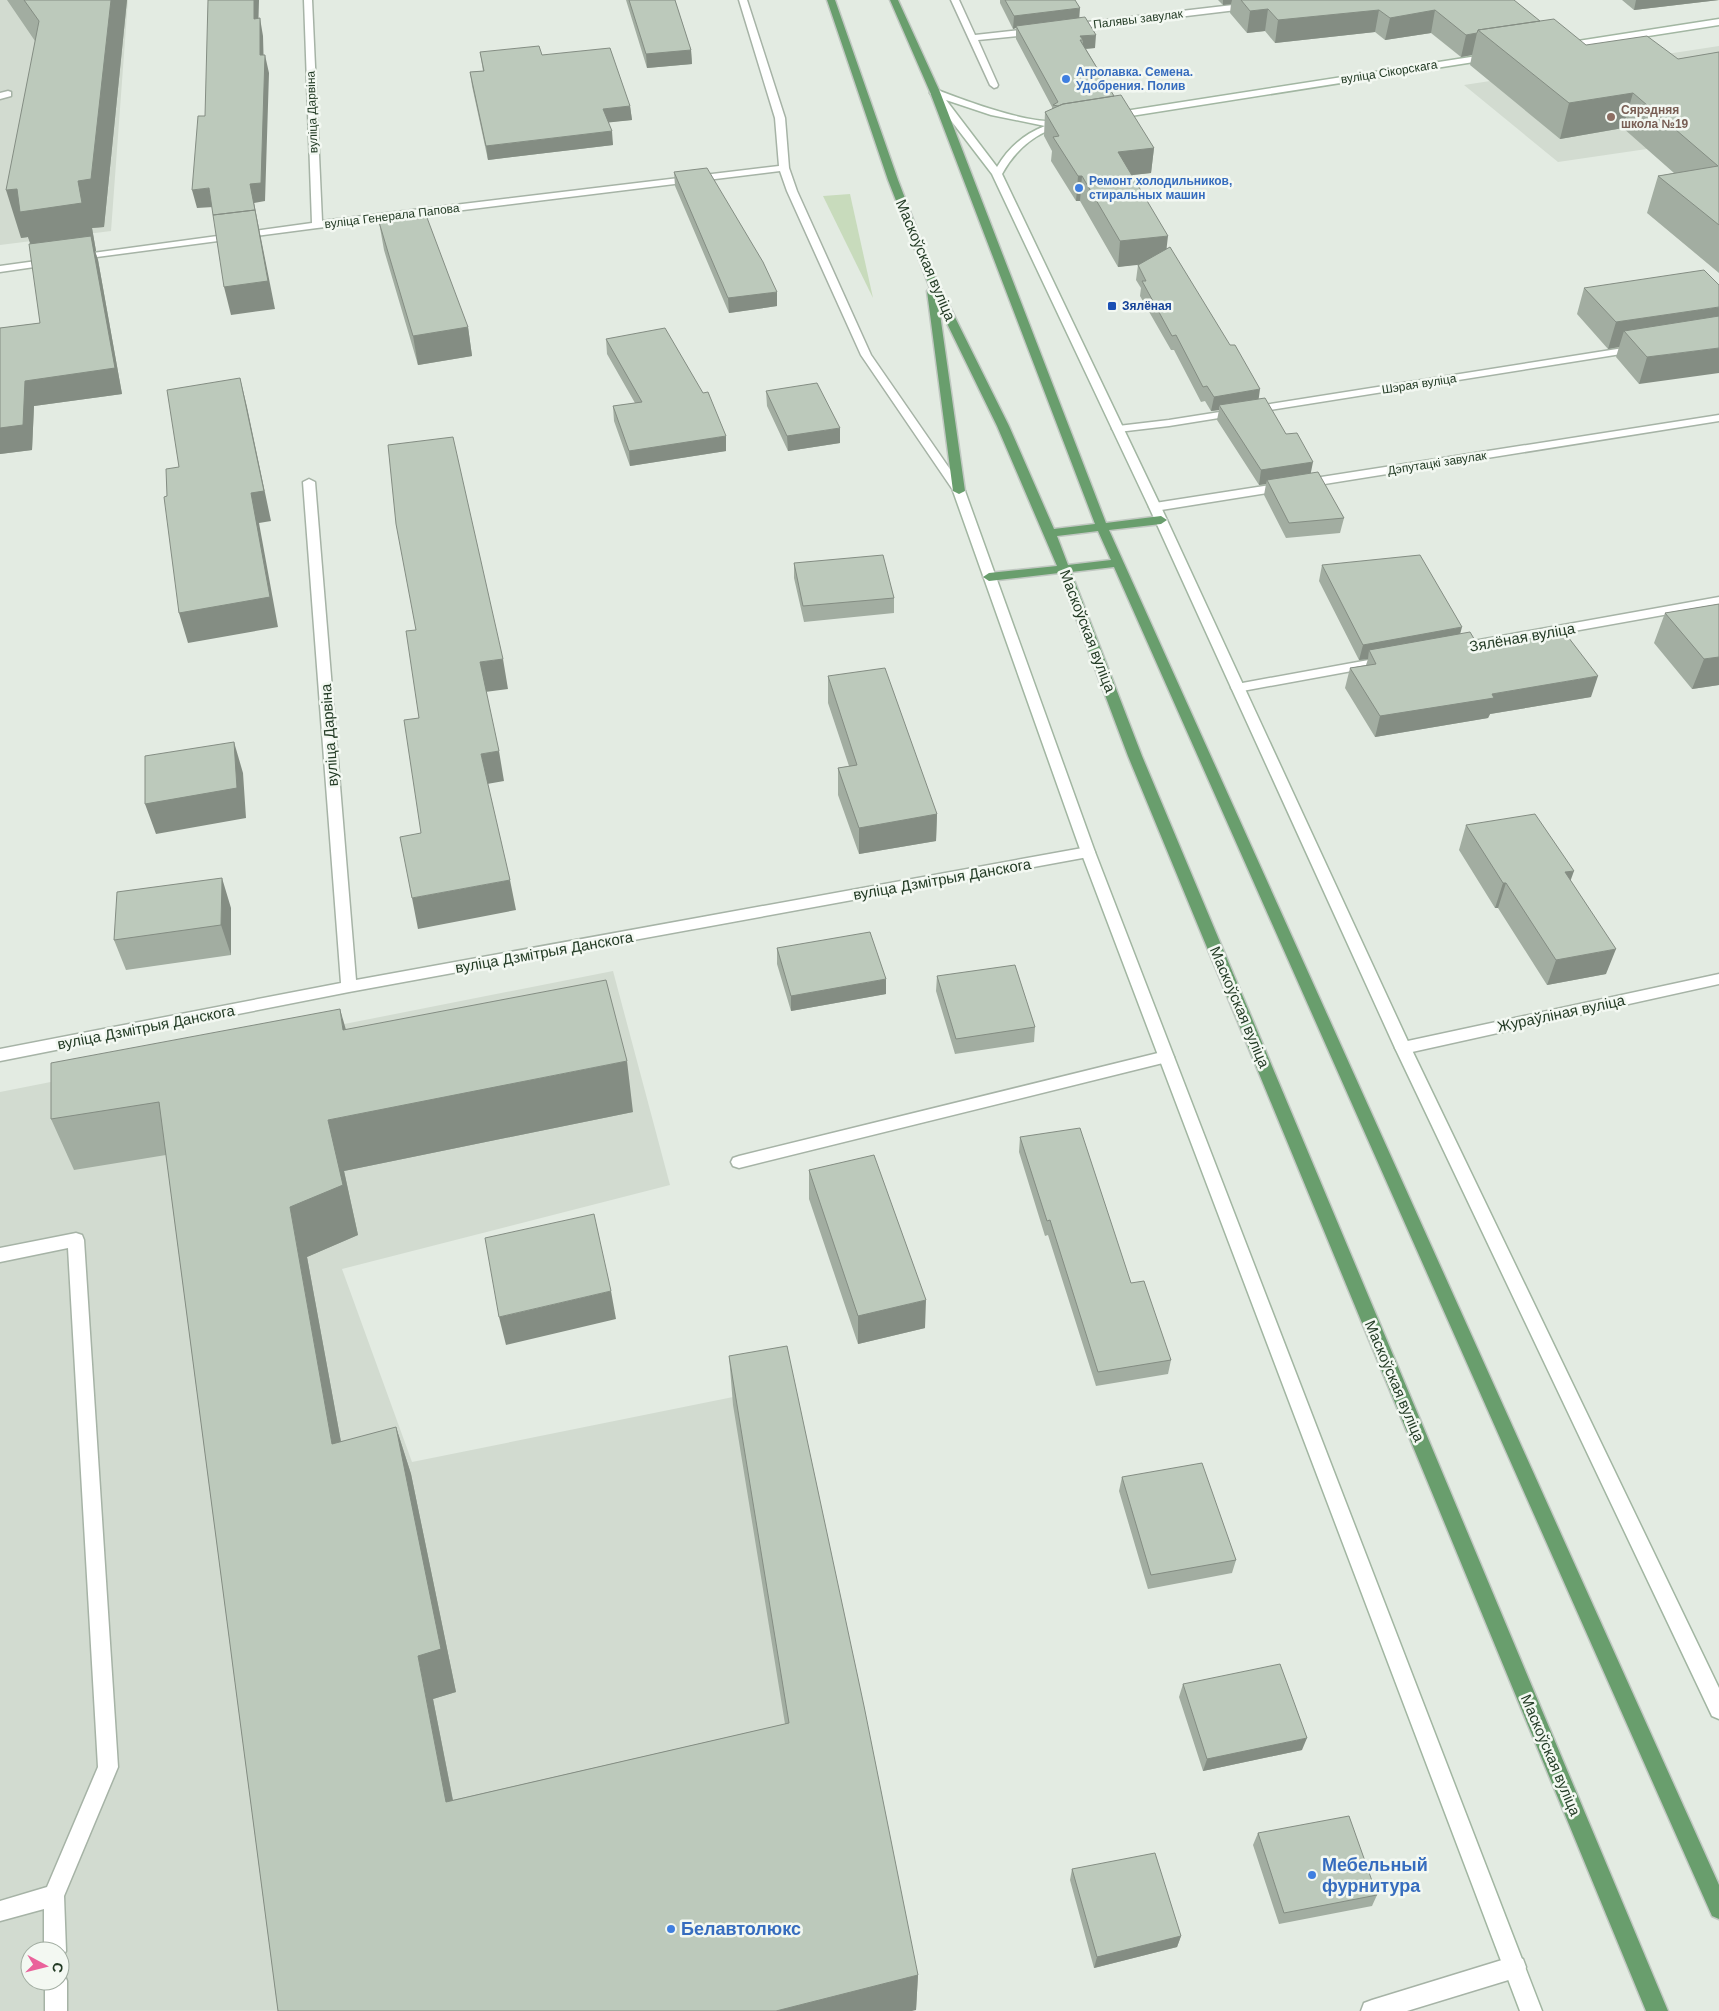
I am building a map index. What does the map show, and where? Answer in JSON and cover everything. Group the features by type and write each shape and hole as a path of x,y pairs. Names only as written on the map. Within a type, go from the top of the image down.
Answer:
{"main road":[{"name":"Маскоўская вуліца","path":"831,0 893,180 930,277 1002,426 1064,569 1135,756 1657,2011"},
{"path":"894,0 934,92 1102,527 1719,1909"},
{"path":"930,277 959,491"},
{"path":"1049,534 1160,520"},
{"path":"990,577 1118,563"}],"street":[{"name":"вуліца Дарвіна","path":"308,0 317,225"},
{"path":"743,0 780,118 784,168 866,355 959,491 1088,852 1531,2011"},
{"path":"955,0 994,85"},
{"name":"Палявы завулак","path":"1060,28 1256,6"},
{"path":"1558,47 1719,22"},
{"path":"971,38 1050,29"},
{"name":"вуліца Сікорскага","path":"1107,116 1500,55"},
{"path":"934,92 987,112 1036,122 1064,123 1034,135 1020,144 1004,161 997,174"},
{"path":"934,92 997,174 1155,507 1404,1048 1717,1701"},
{"name":"вуліца Генерала Папова","path":"0,269 317,225 784,168"},
{"name":"Шэрая вуліца","path":"1118,429 1169,423 1650,347"},
{"name":"Дэпутацкі завулак","path":"1155,507 1719,418"},
{"name":"вуліца Дарвіна","path":"309,482 349,987"},
{"name":"Зялёная вуліца","path":"1447,650 1719,601"},
{"path":"1237,688 1398,659"},
{"name":"вуліца Дзмітрыя Данскога","path":"0,1055 349,987 1088,852"},
{"name":"Жураўліная вуліца","path":"1404,1048 1719,979"},
{"path":"738,1162 1166,1057"},
{"path":"0,1255 76,1240 108,1768 54,1896 55,1941"},
{"path":"0,1911 54,1896"},
{"path":"1372,2011 1514,1967"},
{"path":"56,1991 56,2011"}],"shaded area":[{"path":"0,0 128,0 111,231 0,245"},
{"name":"Сярэдняя школа №19","path":"1719,46 1719,141 1715,139 1558,162 1464,85"},
{"path":"613,971 670,1185 342,1269 412,1462 793,1385 916,2010 0,2011 0,1092"}],"green space":[{"path":"850,194 873,298 823,196"}],"building":[{"path":"24,0 111,0 91,179 78,181 82,203 20,212 17,189 6,190 39,21"},
{"path":"208,0 254,0 254,19 260,18 260,55 265,55 261,183 250,184 255,210 213,215 209,188 192,190 198,116 205,116"},
{"path":"629,0 675,0 691,50 646,54"},
{"path":"1005,0 1075,0 1080,8 1014,16"},
{"path":"1241,0 1514,0 1540,21 1478,30 1477,33 1466,35 1435,10 1390,18 1379,10 1278,20 1268,9 1250,11"},
{"path":"1085,17 1096,35 1080,36 1083,40 1080,40 1114,96 1058,106 1053,105 1058,102 1016,26"},
{"path":"1554,19 1586,45 1647,36 1678,59 1719,52 1719,225 1658,176 1718,166 1633,93 1569,103 1478,30"},
{"path":"539,46 542,55 610,48 630,106 603,109 612,131 486,146 470,72 484,71 480,52"},
{"path":"1121,95 1154,148 1118,152 1168,236 1120,241 1082,176 1078,176 1053,137 1059,136 1045,112 1063,104"},
{"path":"707,168 763,262 777,292 728,298 674,172"},
{"path":"255,210 268,281 224,287 213,215"},
{"path":"426,215 468,327 413,336 379,222"},
{"path":"91,236 115,368 25,381 23,425 0,428 0,328 40,323 29,244"},
{"path":"1170,247 1230,345 1235,345 1260,389 1214,397 1207,386 1203,387 1176,335 1172,336 1142,281 1146,281 1138,265"},
{"path":"1704,270 1719,285 1719,307 1616,322 1584,288"},
{"path":"1719,316 1719,348 1647,357 1624,331"},
{"path":"665,328 703,393 708,392 726,436 629,451 613,406 642,402 606,339"},
{"path":"240,378 264,491 251,493 270,597 179,613 164,497 167,496 166,469 179,467 167,390"},
{"path":"817,383 840,428 787,436 766,391"},
{"path":"1265,398 1286,434 1297,433 1313,462 1261,470 1219,405"},
{"path":"453,437 503,659 480,662 499,751 481,754 510,880 412,898 400,837 421,833 404,720 419,718 406,631 416,630 396,524 388,445"},
{"path":"1318,472 1344,518 1289,523 1267,480"},
{"path":"883,555 894,598 803,606 794,563"},
{"path":"1420,555 1462,627 1363,645 1322,565"},
{"path":"1719,604 1719,657 1704,659 1665,613"},
{"path":"1470,632 1479,647 1565,633 1598,676 1492,694 1494,698 1380,716 1350,668 1376,664 1369,650"},
{"path":"885,668 937,814 859,828 838,768 857,765 828,676"},
{"path":"234,742 237,788 145,804 145,756"},
{"path":"1535,814 1574,871 1565,872 1616,949 1556,960 1466,825"},
{"path":"222,878 221,925 114,940 117,892"},
{"path":"870,932 886,979 791,996 777,948"},
{"path":"1015,965 1035,1027 956,1039 937,976"},
{"path":"606,980 627,1061 328,1120 343,1185 290,1207 332,1444 396,1427 441,1649 418,1656 446,1802 789,1723 729,1356 787,1346 864,1706 918,1975 776,2011 278,2011 159,1102 51,1119 51,1063 340,1009 343,1030"},
{"path":"1080,1128 1131,1283 1144,1281 1171,1360 1098,1372 1050,1220 1047,1221 1020,1137"},
{"path":"874,1155 926,1300 858,1316 809,1170"},
{"path":"594,1214 611,1291 499,1317 485,1238"},
{"path":"1202,1463 1236,1560 1151,1575 1122,1477"},
{"path":"1280,1664 1307,1738 1207,1759 1183,1684"},
{"name":"Мебельный фурнитура","path":"1349,1816 1377,1895 1284,1913 1258,1833"},
{"path":"1155,1853 1181,1936 1097,1957 1072,1869"}],"place":[{"name":"Агролавка. Семена. Удобрения. Полив","path":"1066,79"},
{"name":"Сярэдняя школа №19","path":"1611,117"},
{"name":"Ремонт холодильников, стиральных машин","path":"1079,188"},
{"name":"Зялёная","path":"1112,306"},
{"name":"Мебельный фурнитура","path":"1312,1875"},
{"name":"Белавтолюкс","path":"671,1929"}]}
